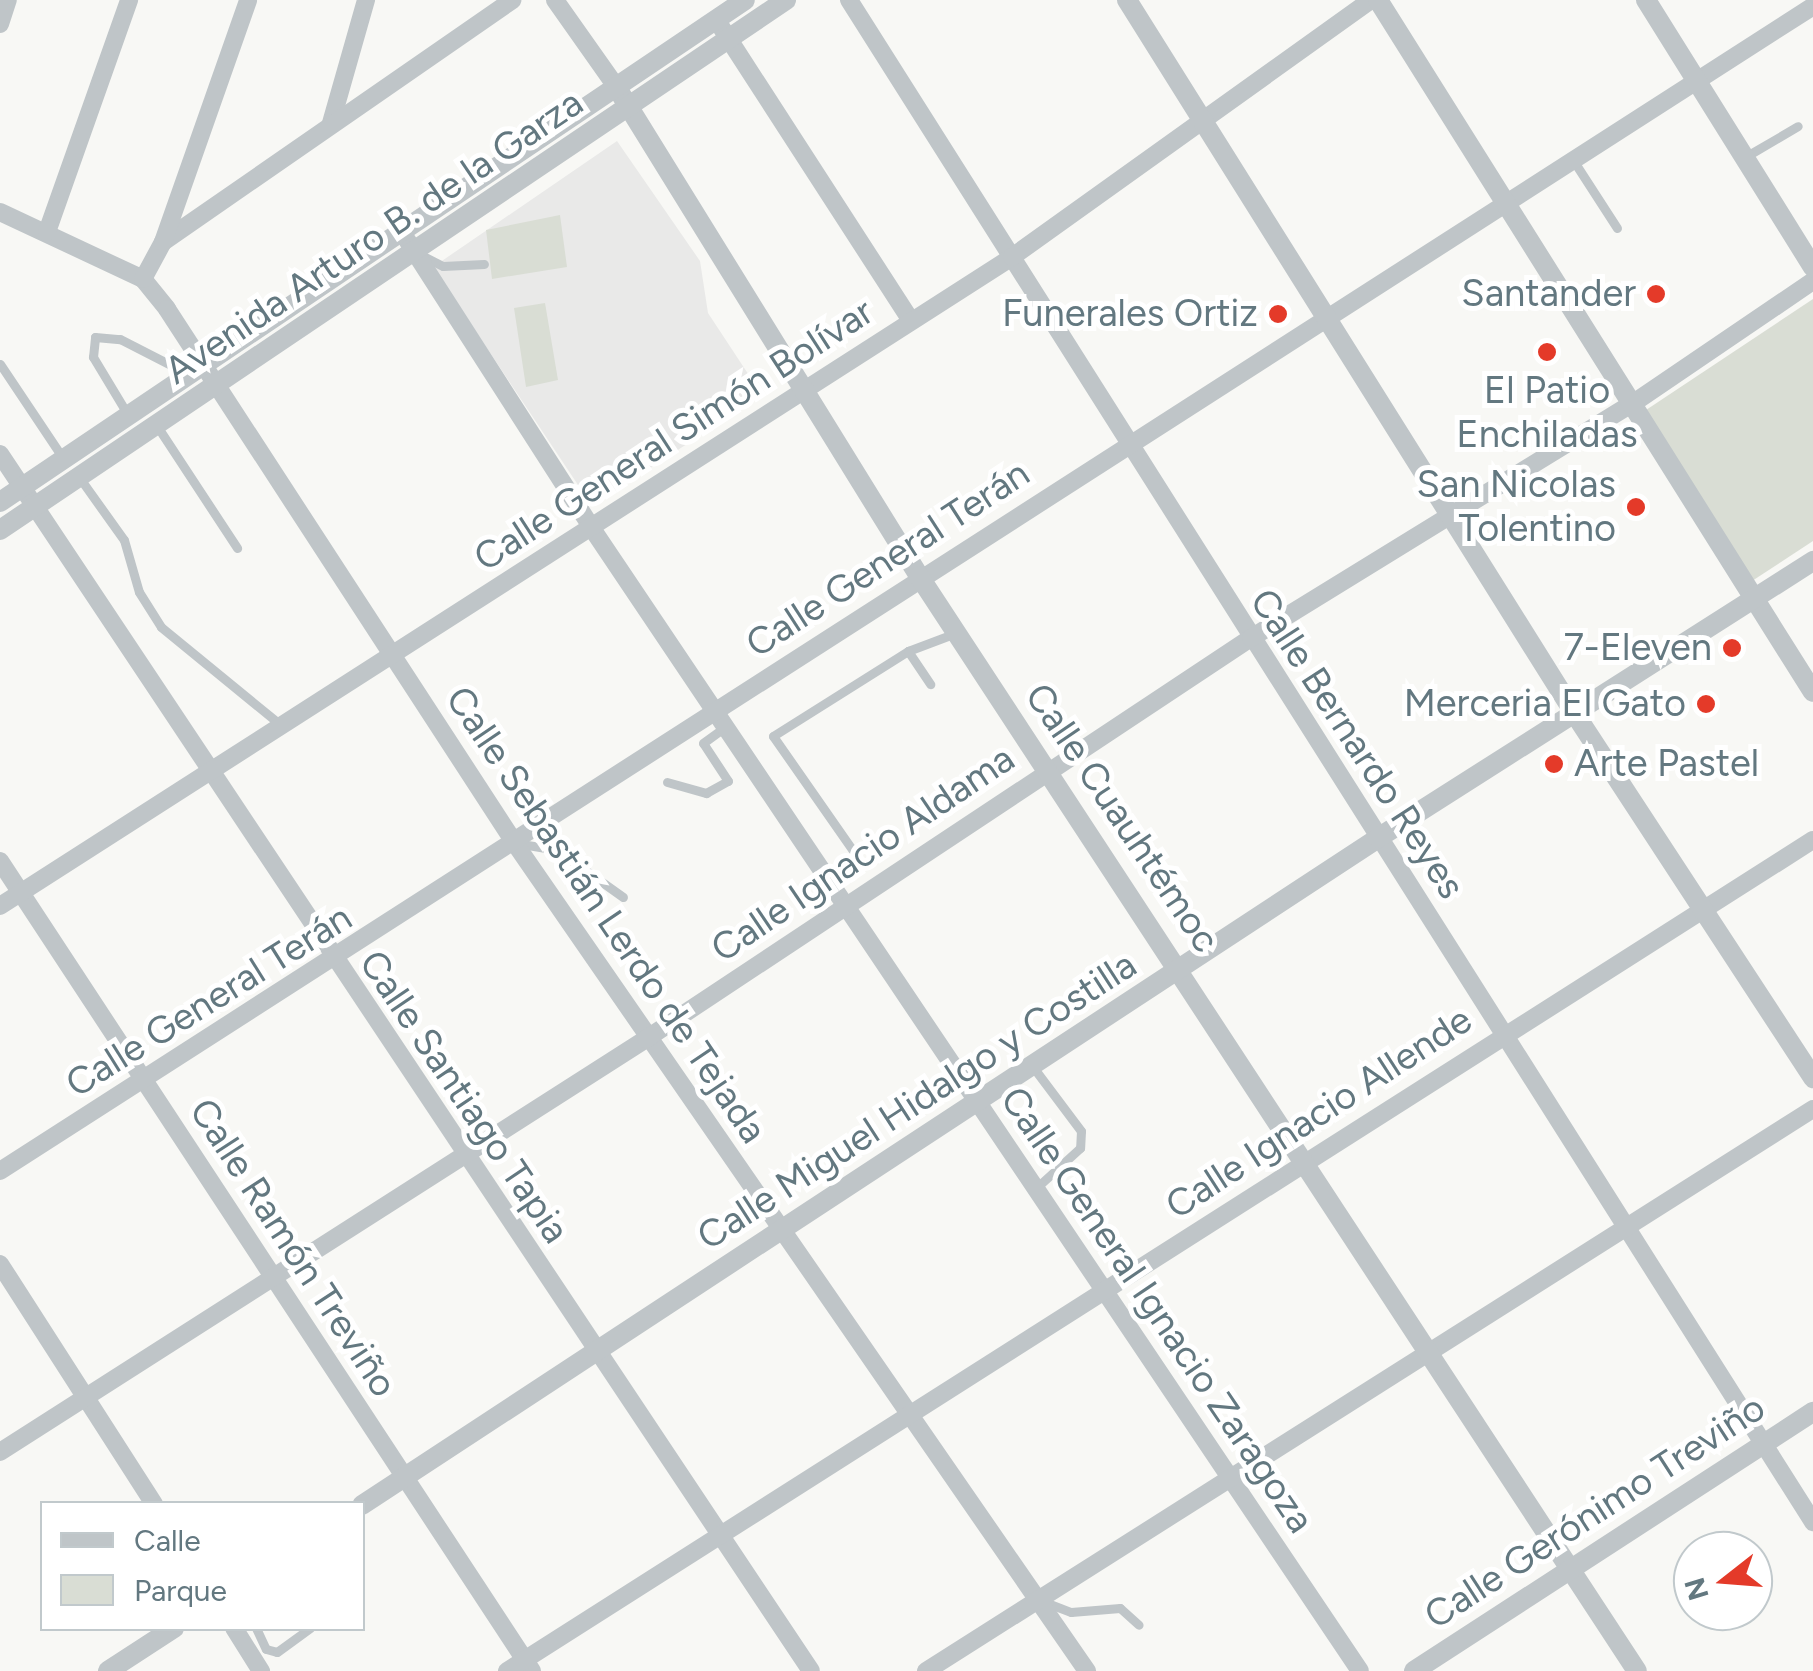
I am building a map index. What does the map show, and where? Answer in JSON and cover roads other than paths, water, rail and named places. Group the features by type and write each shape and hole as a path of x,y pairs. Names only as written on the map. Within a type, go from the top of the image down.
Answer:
{"street":[{"path":"0,24 8,0"},
{"path":"46,232 129,0"},
{"path":"0,212 143,279 164,242 248,0"},
{"path":"330,123 366,0"},
{"path":"164,242 512,0"},
{"name":"Calle Cuauhtémoc","path":"555,0 622,97 808,391 919,576 1307,1159 1636,1671"},
{"name":"Avenida Arturo B. de la Garza","path":"0,530 416,253 622,97 716,19 746,0"},
{"name":"Avenida Arturo B. de la Garza","path":"0,502 403,234 786,0"},
{"name":"Calle Bernardo Reyes","path":"849,0 1127,446 1813,1522"},
{"path":"1127,0 1573,712 1813,1078"},
{"path":"1375,0 1813,692"},
{"name":"Calle General Simón Bolívar","path":"0,906 808,391 1012,256 1202,117 1375,0"},
{"path":"1646,0 1813,267"},
{"name":"Calle General Terán","path":"0,1171 334,962 919,576 1813,6"},
{"path":"716,19 911,321"},
{"name":"Calle General Ignacio Zaragoza","path":"403,234 591,527 1360,1671"},
{"name":"Calle Sebastián Lerdo de Tejada","path":"143,279 199,372 219,385 392,656 646,1039 914,1413 1088,1671"},
{"name":"Calle Ignacio Aldama","path":"0,1452 646,1039 844,904 1251,638 1632,404 1813,281"},
{"name":"Calle Santiago Tapia","path":"0,454 334,962 811,1671"},
{"name":"Calle Miguel Hidalgo y Costilla","path":"365,1503 598,1355 782,1229 1378,838 1813,561"},
{"name":"Calle Ignacio Allende","path":"507,1671 528,1666 1104,1289 1813,840"},
{"name":"Calle Ramón Treviño","path":"0,860 528,1666"},
{"path":"926,1671 1813,1109"},
{"path":"0,1264 152,1501"},
{"name":"Calle Gerónimo Treviño","path":"1414,1671 1813,1412"},
{"path":"108,1671 169,1631"},
{"path":"236,1631 261,1671"}],"lane":[{"path":"1745,157 1798,126"},
{"path":"1573,160 1617,228"},
{"path":"416,253 443,266 484,264"},
{"path":"130,418 93,357 95,337 120,339 199,372"},
{"path":"0,364 64,460"},
{"path":"157,426 237,548"},
{"path":"79,478 124,540 139,592 161,627 282,726"},
{"path":"824,875 856,855 773,736 908,651 956,633"},
{"path":"908,651 930,684"},
{"path":"668,782 706,794 728,781 703,743 725,727"},
{"path":"514,842 558,850 623,896"},
{"path":"1033,1067 1082,1131 1080,1148 1036,1188"},
{"path":"1039,1600 1071,1612 1120,1608 1139,1625"},
{"path":"257,1631 266,1650 277,1652 306,1631"}],"place":[{"name":"Santander","path":"1656,294"},
{"name":"Funerales Ortiz","path":"1278,314"},
{"name":"El Patio Enchiladas","path":"1547,352"},
{"name":"San Nicolas Tolentino","path":"1636,507"},
{"name":"7-Eleven","path":"1732,648"},
{"name":"Merceria El Gato","path":"1706,704"},
{"name":"Arte Pastel","path":"1554,764"}]}
